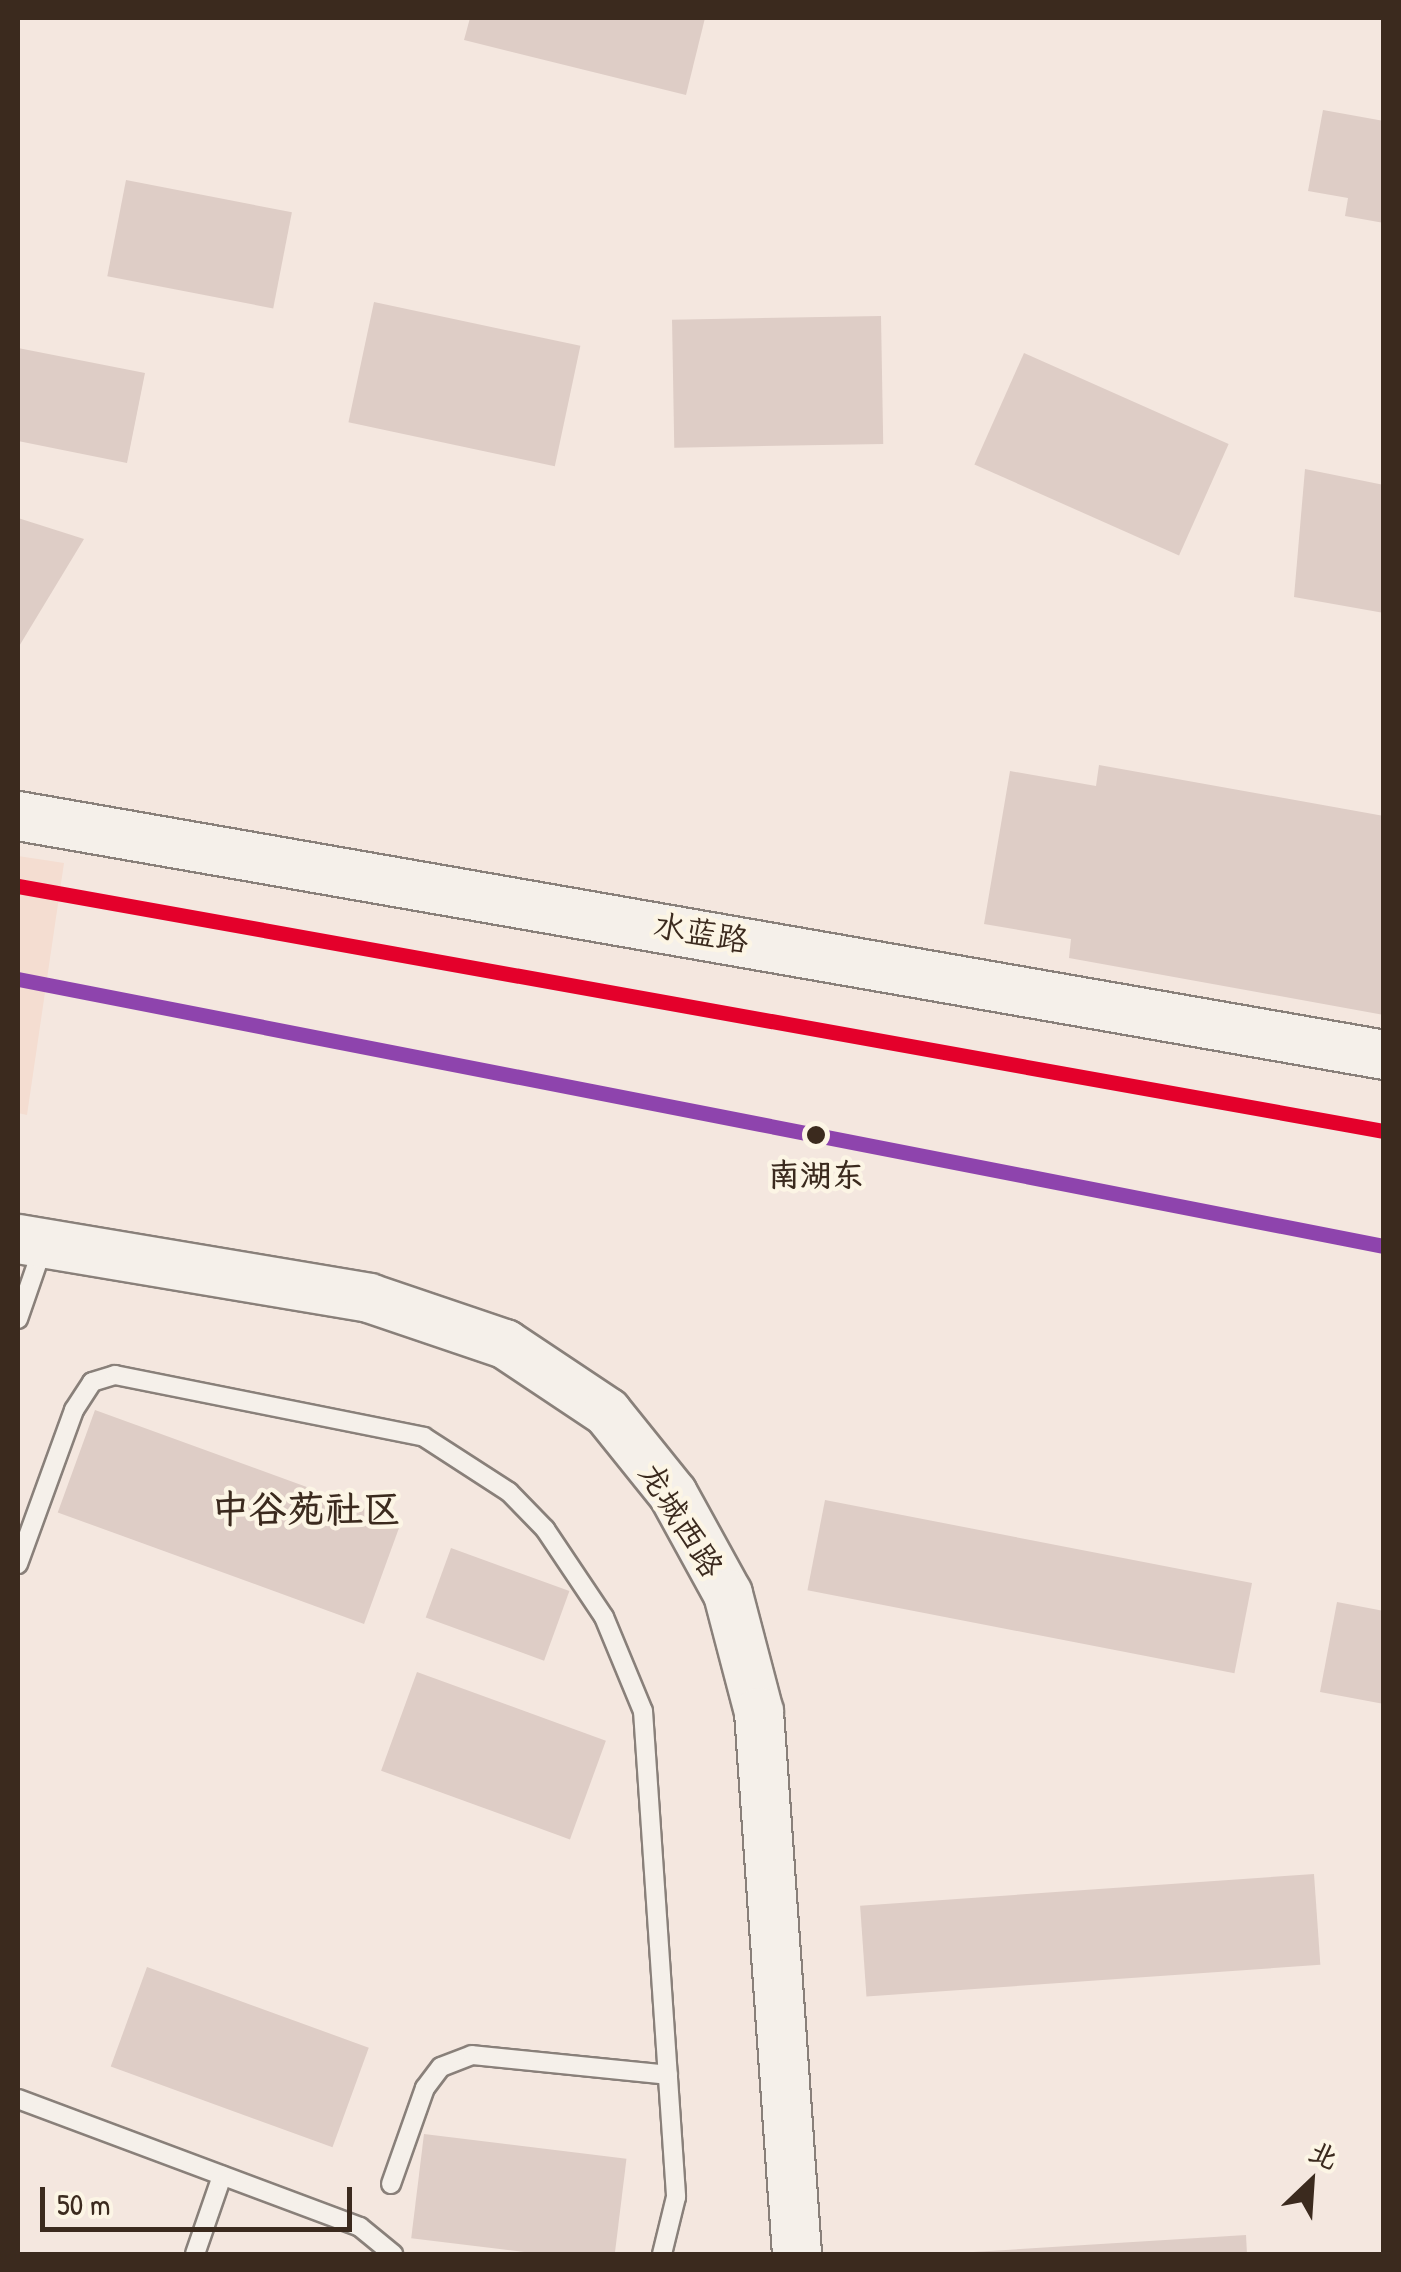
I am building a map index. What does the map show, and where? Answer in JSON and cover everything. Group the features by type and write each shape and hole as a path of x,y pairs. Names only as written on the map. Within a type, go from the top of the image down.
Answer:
{"street":[{"name":"水蓝路","path":"18,816 1384,1055"},
{"name":"龙城西路","path":"31,1241 368,1298 506,1344 607,1412 673,1494 728,1594 759,1712 796,2254"}],"lane":[{"path":"18,1319 31,1241"},
{"path":"18,1564 74,1410 92,1382 115,1374 374,1421 424,1438 509,1492 577,1571 643,1711 676,2198 662,2254"},
{"path":"391,2184 425,2088 441,2067 472,2055 668,2075"},
{"path":"18,2099 360,2227 393,2254"},
{"path":"195,2254 222,2176"}],"shaded area":[{"path":"18,856 64,863 27,1115 18,1113"}],"building":[{"path":"470,18 705,18 686,95 464,40"},
{"path":"1323,110 1384,121 1384,223 1345,216 1348,198 1308,191"},
{"path":"126,180 292,212 273,308 107,276"},
{"path":"374,302 580,346 555,466 348,422"},
{"path":"881,316 883,444 674,448 672,320"},
{"path":"18,348 145,373 127,463 18,441"},
{"path":"1024,353 1229,444 1179,556 974,464"},
{"path":"1305,469 1384,485 1384,613 1294,597"},
{"path":"18,518 84,539 18,648"},
{"path":"1099,765 1384,816 1384,1015 1069,958 1071,939 984,924 1010,771 1096,786"},
{"path":"95,1410 401,1521 364,1624 58,1512"},
{"path":"825,1500 1252,1583 1234,1673 807,1590"},
{"path":"451,1548 569,1591 544,1661 426,1618"},
{"path":"1337,1602 1384,1611 1384,1704 1320,1692"},
{"path":"417,1672 606,1741 570,1839 381,1771"},
{"path":"1314,1874 1320,1965 866,1997 860,1906"},
{"path":"147,1967 369,2048 333,2147 111,2067"},
{"path":"424,2134 626,2159 615,2254 540,2254 411,2238"},
{"path":"1246,2235 1247,2254 973,2252"}],"transit line":[{"path":"18,886 1384,1131"},
{"path":"18,979 1384,1246"}],"place":[{"name":"南湖东","path":"816,1135"}],"district":[{"name":"中谷苑社区","path":"306,1509"}]}
